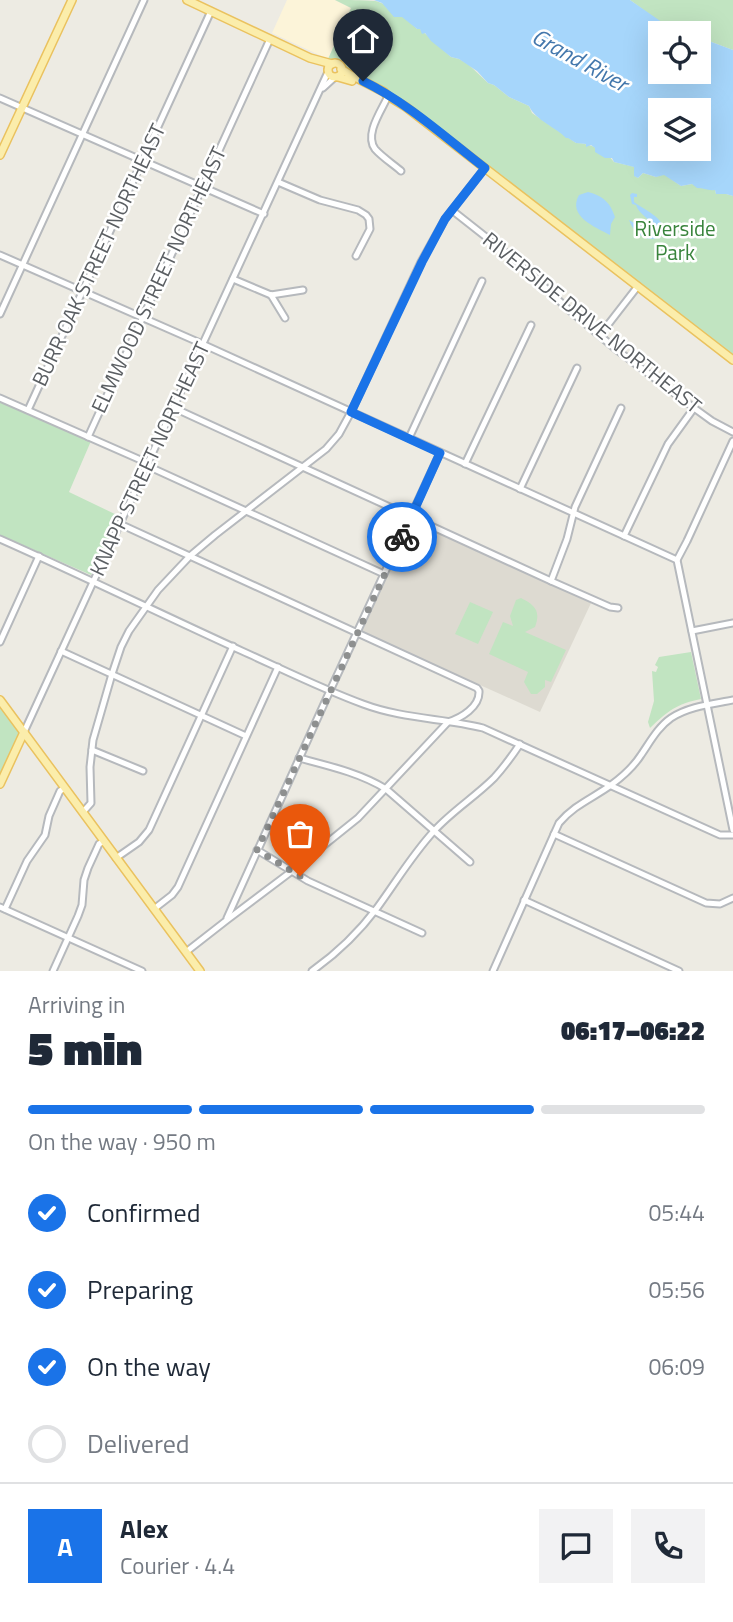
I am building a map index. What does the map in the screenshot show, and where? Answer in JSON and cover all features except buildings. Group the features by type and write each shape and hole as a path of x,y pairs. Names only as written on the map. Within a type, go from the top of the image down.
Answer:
{"main road":[{"path":"0,155 72,0"},
{"path":"187,0 329,69"},
{"path":"329,69 338,64 338,74"},
{"path":"329,69 330,75 338,74 384,92 405,107 733,360"},
{"path":"0,700 200,971"},
{"name":"KNAPP STREET NORTHEAST","path":"0,785 24,732"}],"street":[{"path":"0,314 3,301 144,0"},
{"name":"BURR OAK STREET NORTHEAST","path":"28,410 211,11"},
{"name":"ELMWOOD STREET NORTHEAST","path":"88,437 270,39"},
{"name":"KNAPP STREET NORTHEAST","path":"24,732 329,69"},
{"path":"319,93 338,74"},
{"path":"388,96 371,138 377,151 401,171"},
{"path":"0,98 264,214"},
{"path":"83,812 91,803 90,767 93,740 121,647 130,631 158,590 190,556 333,442 345,424 445,219 485,168"},
{"path":"278,182 320,200 358,210 366,215 370,229 356,256"},
{"name":"RIVERSIDE DRIVE NORTHEAST","path":"453,211 519,263 600,335 694,408 733,432"},
{"path":"0,255 677,559"},
{"path":"233,279 271,295 303,290"},
{"path":"409,438 482,281"},
{"path":"600,335 638,286"},
{"path":"271,295 285,318"},
{"path":"466,464 531,325"},
{"path":"520,489 577,368"},
{"path":"0,398 384,574"},
{"path":"174,408 551,581 618,608"},
{"path":"551,581 573,513 621,408"},
{"path":"624,536 668,444 694,408"},
{"path":"733,441 677,559 726,777 733,830"},
{"path":"227,920 440,453"},
{"path":"120,524 480,691 478,701 459,718 447,722 358,818 186,952"},
{"path":"0,539 363,704 400,715 483,728 720,835 733,835"},
{"path":"0,642 38,556"},
{"path":"692,631 733,623"},
{"path":"116,858 139,842 149,830 233,646"},
{"path":"61,651 246,736"},
{"path":"154,909 178,887 278,667"},
{"path":"503,971 493,969 559,823 571,809 611,785 634,765 661,726 672,717 685,710 733,700"},
{"path":"312,971 343,945 375,911 434,831 492,779 520,744"},
{"path":"92,750 143,772"},
{"path":"299,758 373,780 470,862"},
{"path":"65,788 60,791 49,816 41,843 27,861 2,908 142,971"},
{"path":"554,834 706,903 720,904 733,898"},
{"path":"53,971 82,905 88,868 99,844 104,841"},
{"path":"257,850 308,881 422,933"},
{"path":"524,900 679,971"}],"shaded area":[{"path":"287,0 335,0 351,8 328,59 272,33"},
{"path":"412,521 591,603 540,712 362,632"}],"green space":[{"name":"Riverside Park","path":"335,0 375,1 391,8 451,57 468,64 488,83 529,106 532,113 576,143 597,148 614,162 635,167 635,176 638,178 643,173 656,177 664,174 681,186 692,184 715,190 716,194 733,196 733,357 406,104 329,61 351,8"},
{"path":"630,0 733,0 733,50 711,42 711,21 660,21"},
{"path":"0,401 91,441 69,492 119,516 91,575 0,535"},
{"path":"521,598 530,603 537,613 535,627 525,632 566,650 551,682 545,680 545,687 537,694 531,694 524,682 528,672 489,654 503,622 513,626 510,616 516,600"},
{"path":"470,602 493,612 478,644 455,634"},
{"path":"691,652 701,699 673,709 650,728 648,722 654,701 652,671 656,672 658,667 655,665 659,657"},
{"path":"0,705 20,734 0,778"}],"water":[{"name":"Grand River","path":"374,0 630,0 660,21 648,21 648,84 711,84 711,42 733,50 733,196 716,194 715,190 697,188 692,184 681,186 664,175 656,177 643,173 638,178 634,176 634,167 605,158 595,152 591,145 586,147 586,144 566,138 536,116 529,106 509,97 488,83 477,71 451,57 425,33 422,34 420,29 402,17 394,17 382,3"},
{"path":"588,192 598,195 611,207 615,217 610,235 580,215 576,202 579,195"},
{"path":"632,193 637,194 634,202 653,214 663,226 665,232 655,239 644,237 631,225 629,220 647,231 653,232 656,229 636,205 632,204"}],"way so far":[{"path":"300,876 257,850 402,537"}],"route":[{"path":"363,81 397,100 485,168 445,219 351,412 440,453 402,537"}]}
